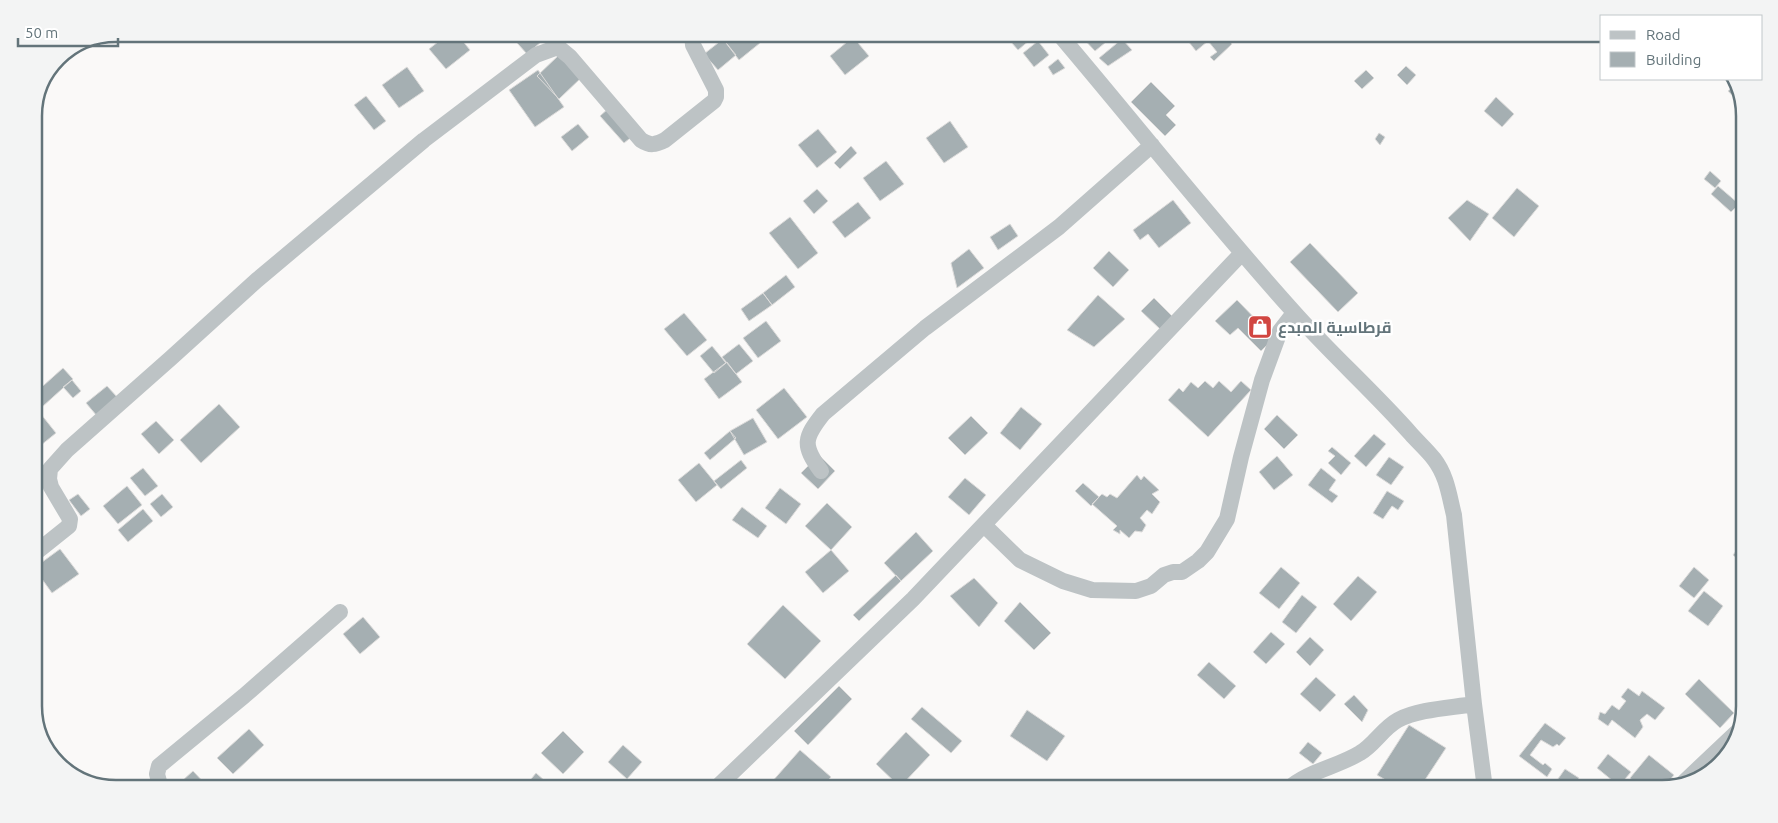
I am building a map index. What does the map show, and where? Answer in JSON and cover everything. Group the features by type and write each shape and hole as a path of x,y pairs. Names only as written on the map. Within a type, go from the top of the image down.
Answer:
{"street":[{"path":"43,547 69,526 70,519 51,487 49,479 50,470 67,450 257,280 424,140 536,55 558,47 570,57 641,140 648,145 656,145 707,107 716,97 716,90 693,42"},
{"path":"1066,42 1294,313 1381,399 1434,459 1441,470 1447,484 1454,515 1484,780"},
{"path":"821,471 812,459 808,442 810,430 823,414 925,328 1059,227 1152,145"},
{"path":"724,780 913,599 1242,253"},
{"path":"984,525 1020,560 1063,581 1092,590 1136,591 1151,586 1164,575 1182,572 1207,552 1227,519 1245,439 1262,380 1280,331 1294,313"},
{"path":"159,780 157,774 159,766 244,696 340,612"},
{"path":"1300,780 1361,753 1398,720 1427,711 1474,704"},
{"path":"1693,773 1726,742"}],"building":[{"path":"438,42 464,42 470,50 446,69 429,49"},
{"path":"516,42 541,42 527,54"},
{"path":"719,42 725,42 736,55 718,70 704,54"},
{"path":"725,42 760,43 739,60"},
{"path":"847,42 857,42 869,56 845,75 830,56"},
{"path":"1011,42 1028,42 1018,50"},
{"path":"1039,42 1049,55 1034,67 1023,53"},
{"path":"1087,42 1106,42 1095,51"},
{"path":"1118,42 1125,42 1132,50 1108,66 1099,58"},
{"path":"1189,42 1207,42 1196,51"},
{"path":"1209,42 1230,42 1232,44 1214,61 1210,57 1217,52"},
{"path":"560,54 582,77 559,99 537,76"},
{"path":"1058,59 1065,68 1053,75 1048,67"},
{"path":"1406,66 1416,75 1407,85 1397,75"},
{"path":"407,67 424,91 399,108 382,85"},
{"path":"538,70 564,107 535,127 509,90"},
{"path":"1366,70 1374,78 1362,89 1354,81"},
{"path":"1151,82 1175,106 1166,115 1176,125 1165,136 1131,102"},
{"path":"366,96 386,121 374,130 354,105"},
{"path":"1496,97 1514,114 1502,127 1484,111"},
{"path":"610,107 634,135 624,143 600,116"},
{"path":"950,121 968,147 944,163 926,138"},
{"path":"578,124 589,137 572,151 561,137"},
{"path":"818,129 837,152 817,168 798,145"},
{"path":"1379,133 1385,137 1380,145 1375,139"},
{"path":"851,146 857,153 840,169 834,163"},
{"path":"886,161 904,184 880,201 863,178"},
{"path":"1710,171 1721,181 1715,188 1704,179"},
{"path":"1718,186 1735,201 1735,208 1731,212 1711,194"},
{"path":"1517,188 1539,206 1514,237 1492,218"},
{"path":"817,189 828,201 814,214 803,201"},
{"path":"1173,200 1191,223 1159,248 1148,234 1140,240 1133,230"},
{"path":"1467,200 1489,214 1470,241 1448,218"},
{"path":"858,202 871,218 845,238 832,222"},
{"path":"790,217 818,253 798,269 769,233"},
{"path":"1010,224 1018,236 998,250 990,237"},
{"path":"1310,243 1358,293 1338,312 1290,262"},
{"path":"969,249 984,268 957,288 951,263"},
{"path":"1109,251 1129,270 1113,287 1093,268"},
{"path":"786,275 795,287 772,305 763,293"},
{"path":"763,293 772,305 749,321 741,309"},
{"path":"1098,295 1125,319 1094,347 1067,330"},
{"path":"1154,298 1172,316 1161,330 1141,311"},
{"path":"1237,300 1274,338 1261,351 1238,328 1230,335 1215,321"},
{"path":"684,313 707,340 687,356 664,329"},
{"path":"766,321 781,341 758,358 743,338"},
{"path":"739,344 753,361 736,374 722,357"},
{"path":"712,346 726,363 714,373 700,356"},
{"path":"727,362 742,382 719,399 704,379"},
{"path":"63,368 73,379 43,406 43,386"},
{"path":"72,380 81,391 73,398 63,387"},
{"path":"1205,381 1213,388 1219,381 1231,392 1241,381 1251,390 1208,437 1168,400 1179,388 1183,392 1191,382 1198,388"},
{"path":"107,386 118,398 97,416 86,403"},
{"path":"784,388 807,417 778,439 756,410"},
{"path":"219,404 240,427 201,463 180,440"},
{"path":"1021,407 1042,424 1020,450 1000,433"},
{"path":"1277,415 1298,435 1284,449 1264,429"},
{"path":"971,416 988,433 965,455 948,438"},
{"path":"43,417 56,433 43,444"},
{"path":"753,418 767,442 744,455 730,431"},
{"path":"156,421 174,440 159,454 141,434"},
{"path":"730,431 736,438 710,460 704,453"},
{"path":"1374,434 1386,444 1366,467 1354,456"},
{"path":"1332,447 1351,463 1341,475 1328,463 1335,456 1328,451"},
{"path":"819,455 835,471 818,489 801,473"},
{"path":"1277,456 1293,475 1274,490 1259,472"},
{"path":"1389,457 1404,467 1391,485 1376,475"},
{"path":"741,460 747,468 721,489 714,481"},
{"path":"699,463 717,485 696,502 678,480"},
{"path":"143,468 158,486 145,496 130,478"},
{"path":"1321,468 1336,480 1329,490 1338,496 1332,503 1308,485"},
{"path":"1137,475 1141,480 1144,476 1159,490 1152,494 1160,502 1152,514 1147,510 1140,518 1146,525 1142,532 1135,531 1129,538 1120,530 1120,534 1113,530 1117,526 1092,504 1102,494 1107,497 1110,494 1117,498"},
{"path":"965,478 986,495 969,515 948,497"},
{"path":"1083,483 1099,497 1091,506 1075,491"},
{"path":"127,486 142,505 118,524 103,506"},
{"path":"780,488 801,504 786,524 765,508"},
{"path":"1387,491 1404,501 1398,510 1392,506 1383,519 1373,513"},
{"path":"78,494 90,509 81,516 69,500"},
{"path":"162,494 173,507 161,517 150,504"},
{"path":"827,503 852,527 831,550 805,526"},
{"path":"742,507 767,526 758,538 732,520"},
{"path":"143,509 153,521 128,542 118,530"},
{"path":"916,532 933,551 901,581 884,563"},
{"path":"60,549 79,574 52,593 43,580 43,561"},
{"path":"831,550 849,571 823,593 805,572"},
{"path":"1281,567 1300,583 1279,609 1259,593"},
{"path":"1694,567 1709,580 1694,598 1679,586"},
{"path":"896,575 901,581 859,621 853,615"},
{"path":"1358,576 1377,592 1351,621 1333,604"},
{"path":"974,578 998,603 979,627 950,596"},
{"path":"1704,591 1723,606 1708,626 1688,611"},
{"path":"1302,595 1317,607 1296,633 1282,622"},
{"path":"1020,602 1051,633 1034,650 1004,621"},
{"path":"783,605 821,641 785,679 747,644"},
{"path":"363,617 380,637 360,654 343,634"},
{"path":"1271,632 1285,644 1266,664 1253,652"},
{"path":"1310,637 1324,650 1310,666 1296,652"},
{"path":"1209,662 1236,686 1224,699 1197,675"},
{"path":"1316,677 1336,695 1320,712 1300,694"},
{"path":"1699,679 1734,713 1720,728 1685,694"},
{"path":"839,686 852,699 808,745 794,731"},
{"path":"1628,688 1639,696 1642,691 1665,708 1655,720 1647,714 1640,720 1643,727 1635,738 1612,720 1608,726 1598,719 1600,712 1605,714 1612,705 1619,710 1626,701 1621,697"},
{"path":"1354,695 1368,710 1362,722 1344,704"},
{"path":"922,707 962,741 951,753 911,719"},
{"path":"1027,710 1065,736 1047,761 1010,736"},
{"path":"1545,723 1566,738 1559,746 1557,744 1553,747 1541,740 1530,755 1552,769 1547,777 1519,756"},
{"path":"1409,725 1446,748 1425,780 1386,780 1377,775"},
{"path":"249,729 264,745 233,774 217,758"},
{"path":"563,731 584,752 563,774 541,753"},
{"path":"906,732 930,755 907,780 893,780 876,764"},
{"path":"1308,742 1322,753 1313,764 1299,753"},
{"path":"623,745 642,762 627,779 608,762"},
{"path":"800,750 831,777 828,780 774,780"},
{"path":"1608,754 1631,772 1624,780 1612,780 1597,768"},
{"path":"1649,755 1674,775 1670,780 1632,780 1630,778"},
{"path":"1565,769 1579,778 1578,780 1557,780"},
{"path":"193,771 202,780 183,780"},
{"path":"536,773 544,780 530,780"}],"place":[{"name":"قرطاسية المبدع","path":"1260,327"}]}
